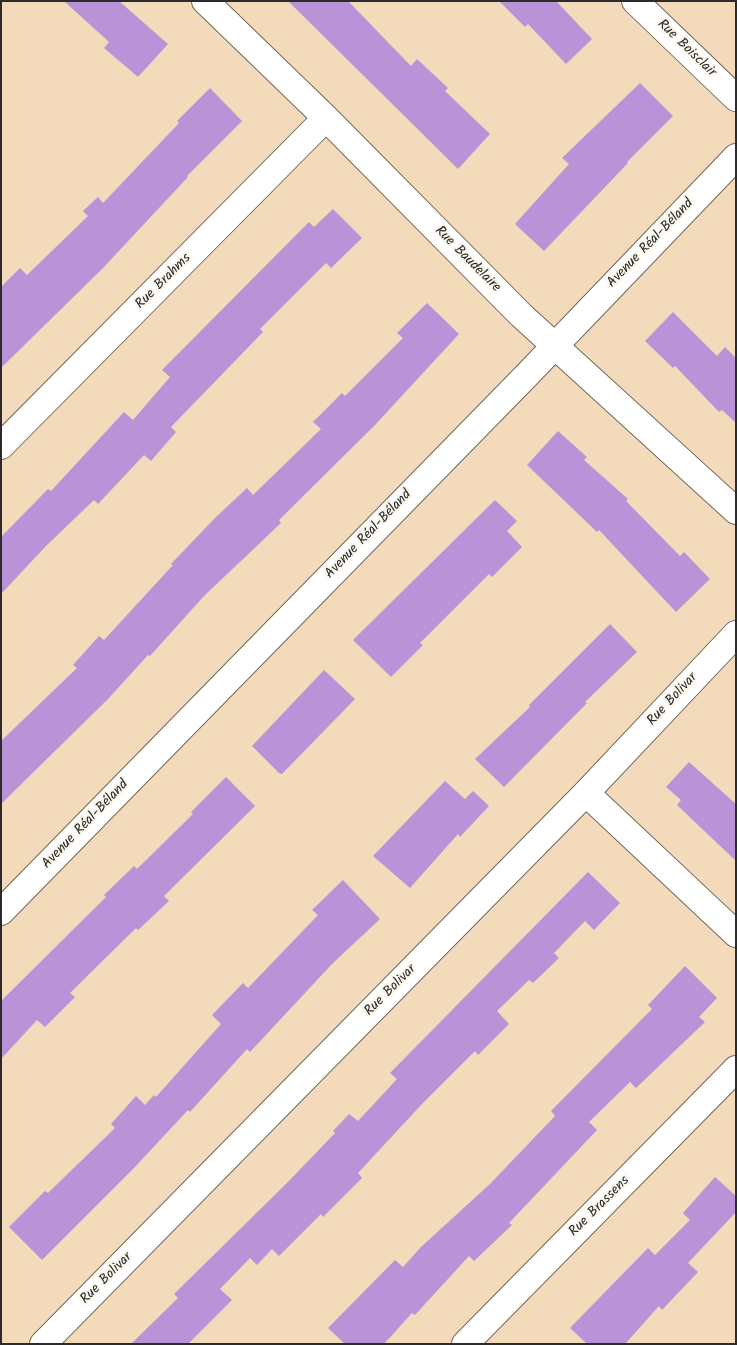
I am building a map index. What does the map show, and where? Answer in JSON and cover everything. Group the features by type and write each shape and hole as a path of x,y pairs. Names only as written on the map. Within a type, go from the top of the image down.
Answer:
{"street":[{"name":"Rue Baudelaire","path":"206,1 326,118 521,315 736,511"},
{"name":"Rue Boisclair","path":"636,1 736,98"},
{"name":"Rue Brahms","path":"1,446 326,118"},
{"name":"Avenue Réal-Béland","path":"1,912 736,156"},
{"name":"Rue Bolivar","path":"43,1344 586,793 736,634"},
{"path":"586,793 736,934"},
{"name":"Rue Brassens","path":"465,1344 736,1069"}],"building":[{"path":"64,1 119,1 168,44 138,77 104,48 109,42"},
{"path":"288,1 348,1 411,66 417,59 448,88 445,91 490,134 458,169"},
{"path":"499,1 556,1 592,39 566,64 528,24 525,27"},
{"path":"640,83 673,116 544,251 515,224 569,164 562,158"},
{"path":"210,88 242,121 187,176 103,268 1,368 1,287 20,268 27,275 88,216 83,211 98,197 103,203 179,123 177,121"},
{"path":"333,209 362,238 331,268 326,263 260,329 263,332 171,427 176,432 151,461 144,455 98,504 94,500 46,546 1,594 1,537 48,489 51,491 124,412 133,420 170,377 162,370 309,222 314,227"},
{"path":"427,303 459,334 375,425 279,520 281,523 204,596 150,656 148,655 108,699 1,804 1,741 77,668 73,665 99,636 104,640 173,565 171,564 216,517 247,488 253,495 321,429 313,422 342,393 345,396 403,338 397,333"},
{"path":"673,312 717,356 725,347 736,358 736,423 722,410 719,412 675,366 673,368 645,341"},
{"path":"558,431 587,457 584,460 628,499 626,501 680,556 684,552 710,579 676,612 599,530 597,532 527,465"},
{"path":"495,500 517,521 507,531 522,547 492,577 489,574 420,643 423,645 391,677 353,640"},
{"path":"610,624 637,652 585,702 587,703 504,787 475,759 530,707 529,705"},
{"path":"324,670 355,699 282,774 279,773 252,746"},
{"path":"689,762 736,804 736,861 677,805 681,800 666,787"},
{"path":"226,777 255,806 164,896 169,901 138,930 136,928 70,993 75,997 45,1027 37,1020 1,1059 1,1001 106,897 104,895 134,866 137,869 193,814 191,812"},
{"path":"445,781 465,799 473,791 489,806 460,837 458,834 410,888 373,856"},
{"path":"588,872 620,903 594,930 585,921 554,953 559,958 533,983 529,980 497,1011 509,1024 478,1055 475,1051 422,1104 358,1173 362,1178 323,1217 321,1214 279,1256 272,1249 257,1265 250,1258 220,1289 232,1300 188,1344 131,1344 178,1298 174,1294 288,1182 335,1133 333,1131 349,1114 358,1121 397,1079 390,1073"},
{"path":"343,880 380,919 332,964 250,1052 247,1049 190,1112 188,1110 134,1168 42,1260 9,1227 45,1191 48,1193 115,1128 111,1124 136,1096 145,1105 154,1095 156,1097 221,1024 212,1015 243,983 248,988 318,915 312,910"},
{"path":"685,966 717,998 699,1017 705,1022 636,1088 630,1082 589,1122 597,1130 509,1223 512,1225 474,1261 469,1256 415,1315 412,1313 384,1344 345,1344 328,1328 395,1260 403,1267 421,1247 490,1184 555,1116 551,1111 652,1009 648,1005"},
{"path":"715,1177 736,1196 736,1212 688,1263 698,1272 662,1310 659,1306 625,1344 587,1344 570,1328 648,1248 655,1255 690,1220 683,1213"}]}
